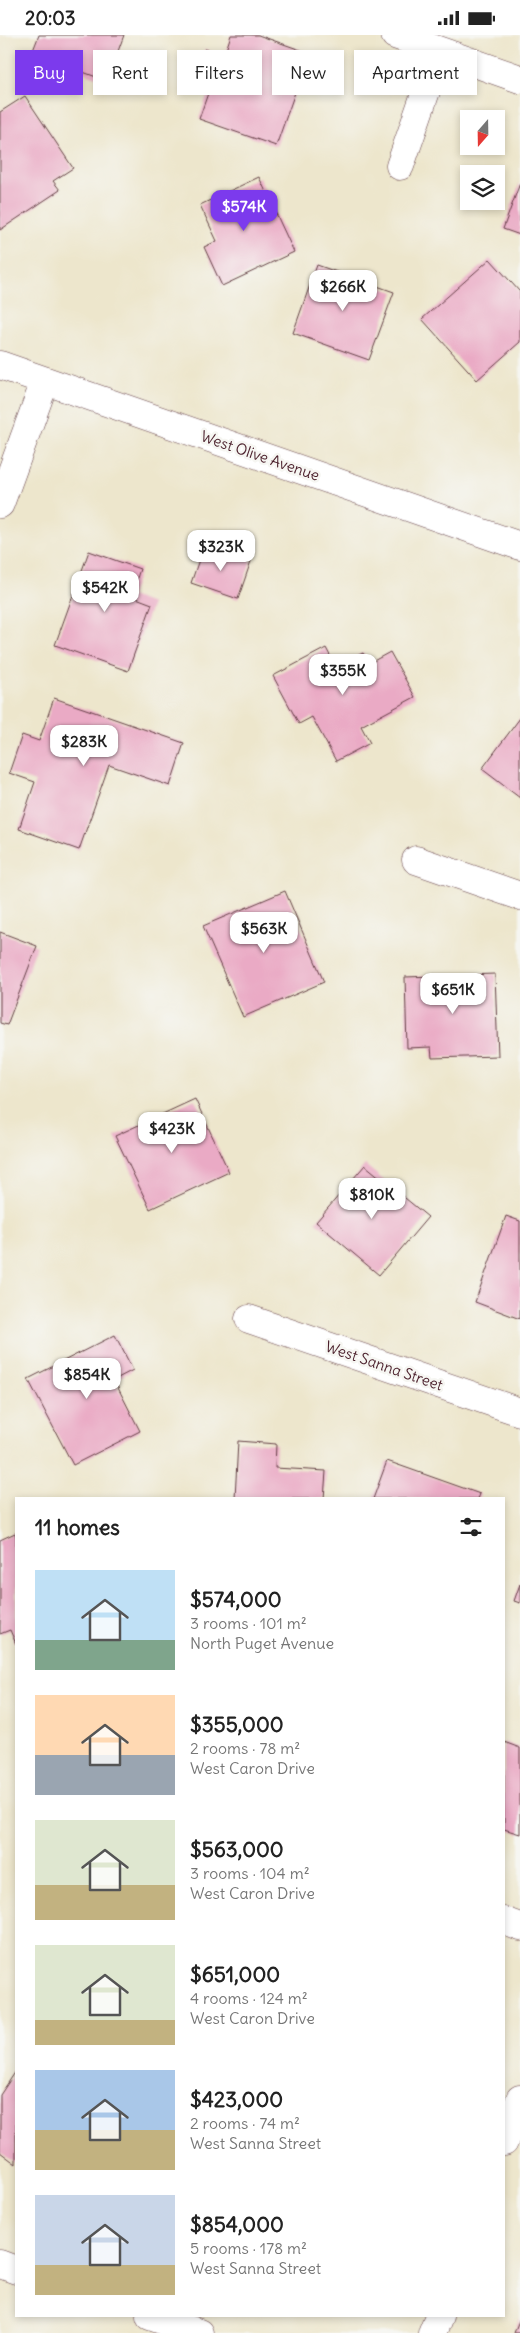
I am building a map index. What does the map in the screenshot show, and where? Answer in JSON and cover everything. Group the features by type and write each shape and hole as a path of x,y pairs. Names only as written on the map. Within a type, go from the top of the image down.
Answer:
{"street":[{"path":"395,35 437,50"},
{"path":"477,64 520,79"},
{"path":"400,166 425,95"},
{"name":"West Olive Avenue","path":"0,365 520,546"},
{"path":"0,504 45,381"},
{"path":"416,860 520,896"},
{"name":"West Sanna Street","path":"249,1319 520,1412"},
{"path":"505,1921 520,1927"},
{"path":"505,2139 520,2099"},
{"path":"0,2264 15,2270"},
{"path":"153,2317 199,2333"},
{"path":"432,2333 438,2317"}],"building":[{"path":"39,35 124,35 118,50 93,50 93,76 83,72 83,50 33,50"},
{"path":"231,35 258,35 300,50 272,50 272,95 294,95 276,146 199,119 207,95 262,95 262,50 226,50"},
{"path":"25,96 73,168 53,181 60,190 0,230 0,112"},
{"path":"259,177 294,252 222,286 204,247 217,241 200,205"},
{"path":"520,183 520,235 503,229"},
{"path":"490,259 520,292 520,342 477,380 422,319"},
{"path":"317,265 394,292 369,360 293,333"},
{"path":"204,545 251,561 238,599 191,583"},
{"path":"89,551 140,569 131,596 152,604 128,671 55,645"},
{"path":"326,648 336,667 363,653 368,664 390,652 415,697 361,726 370,743 336,761 312,717 299,724 273,676"},
{"path":"54,698 184,743 170,786 109,765 79,850 19,829 35,782 9,773 22,735 39,741"},
{"path":"520,718 520,798 482,769"},
{"path":"285,891 324,982 243,1017 203,926"},
{"path":"0,932 37,946 7,1025 0,1023"},
{"path":"495,974 498,1056 432,1058 431,1047 407,1048 405,977"},
{"path":"195,1099 229,1172 150,1209 115,1136"},
{"path":"365,1165 428,1217 379,1275 316,1222"},
{"path":"506,1216 520,1221 520,1319 475,1302"},
{"path":"115,1335 133,1370 114,1380 140,1431 73,1465 28,1379"},
{"path":"238,1441 276,1444 275,1468 326,1471 324,1497 235,1497"},
{"path":"387,1461 480,1494 479,1497 374,1497"},
{"path":"15,1533 15,1642 10,1630 0,1634 0,1540"},
{"path":"520,1584 520,1603 514,1601"},
{"path":"505,1742 520,1748 520,1834 505,1829"},
{"path":"15,2072 15,2163 0,2152 0,2095"},
{"path":"520,2318 520,2333 514,2333"}]}
